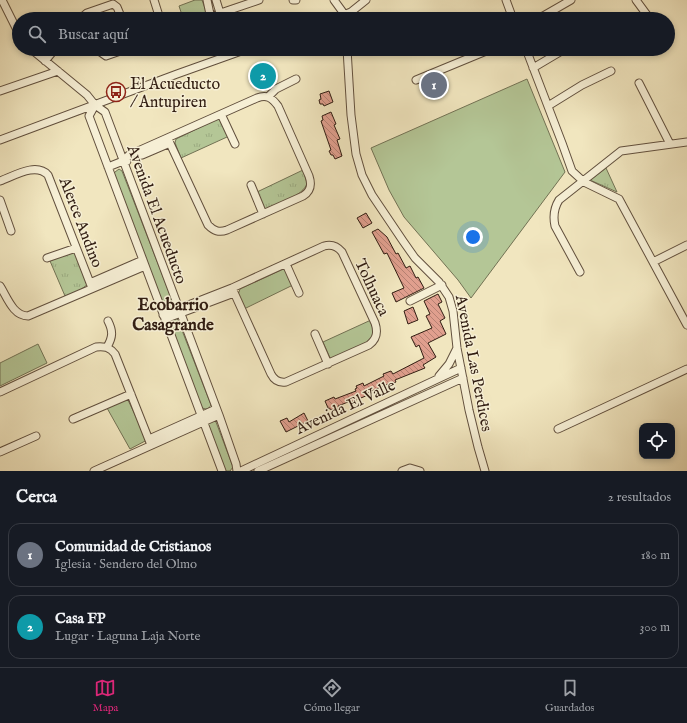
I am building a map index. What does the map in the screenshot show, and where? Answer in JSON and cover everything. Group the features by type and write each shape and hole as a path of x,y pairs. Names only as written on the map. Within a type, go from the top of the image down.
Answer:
{"street":[{"path":"2,0 12,20"},
{"path":"154,0 158,12"},
{"path":"207,0 208,12"},
{"path":"216,0 219,12"},
{"path":"230,12 259,0"},
{"path":"334,0 341,12"},
{"path":"352,12 366,0"},
{"path":"506,0 510,12"},
{"path":"550,12 571,0"},
{"path":"636,0 645,12"},
{"path":"90,12 113,4 117,7 119,12"},
{"name":"Avenida El Acueducto","path":"39,56 87,95 95,105 105,112 218,412 237,471"},
{"path":"45,61 49,56"},
{"path":"0,140 223,56"},
{"name":"Avenida Las Perdices","path":"347,56 351,115 356,154 362,175 372,195 406,246 415,258 442,285 448,294 452,306 457,348 463,378 478,447 485,471"},
{"path":"416,80 474,56"},
{"path":"529,56 572,171 584,182 619,198 686,321"},
{"path":"533,68 553,56"},
{"path":"0,91 58,71"},
{"path":"548,106 611,71"},
{"path":"268,97 276,88 296,79"},
{"path":"639,83 670,144"},
{"path":"108,167 123,161 129,155 169,141 221,114 264,96 274,101 278,106 309,176 311,187 308,192 302,196 227,230 222,232 214,230 208,225 169,141"},
{"name":"Avenida El Acueducto","path":"95,105 90,116 222,471"},
{"path":"221,114 235,144"},
{"path":"580,272 555,226 554,212 560,200 621,151 687,142"},
{"name":"Alerce Andino","path":"0,181 35,169 46,172 52,181 91,286"},
{"path":"251,185 263,214"},
{"path":"0,200 11,231"},
{"name":"Tolhuaca","path":"331,245 338,248 342,252 375,323 377,333 376,338 372,343 286,382 277,381 271,374 233,291 286,264 326,246 331,245"},
{"path":"653,262 687,245"},
{"path":"47,258 76,248"},
{"name":"Alerce Andino","path":"0,286 15,310 20,315 25,316 34,314 91,286 144,263"},
{"path":"286,264 299,293"},
{"path":"410,301 442,285"},
{"path":"164,317 233,291"},
{"path":"107,347 112,336 108,321"},
{"path":"315,334 328,364"},
{"path":"0,392 96,347 107,347 115,354 150,442"},
{"path":"437,379 449,364 457,348"},
{"name":"Avenida El Valle","path":"241,471 461,368"},
{"path":"558,429 687,369"},
{"name":"Avenida El Valle","path":"258,471 463,378"},
{"path":"72,419 131,394"},
{"path":"94,471 150,442 218,412"},
{"path":"363,413 367,421"},
{"path":"0,452 36,436"},
{"path":"310,438 313,446"},
{"path":"402,471 410,468 418,470"}],"green space":[{"path":"195,0 202,0 206,12 181,12 179,6"},
{"path":"527,79 565,172 471,298 458,280 404,217 389,190 371,148"},
{"path":"219,118 228,136 181,158 175,143 176,139"},
{"path":"606,168 617,192 590,180"},
{"path":"119,169 122,171 174,305 173,308 167,310 164,309 113,175"},
{"path":"303,170 307,183 305,188 295,196 264,210 257,192"},
{"path":"73,251 76,253 88,284 79,291 65,296 50,261"},
{"path":"285,269 293,285 244,309 238,295 240,289"},
{"path":"176,318 211,405 209,408 202,408 170,323 171,320"},
{"path":"371,320 375,331 374,335 367,342 331,360 323,342"},
{"path":"38,344 47,363 0,386 0,363"},
{"path":"127,398 147,440 130,449 107,408"},
{"path":"213,420 216,422 233,467 230,471 225,471 208,426 209,421"}],"building":[{"path":"265,71 270,80 258,83 256,77"},
{"path":"329,91 333,102 324,106 323,104 320,104 320,94"},
{"path":"331,112 336,124 334,125 340,139 337,140 342,156 335,159 329,151 331,150 321,121 323,120 322,116"},
{"path":"366,213 372,223 363,228 357,218"},
{"path":"378,229 387,237 396,254 398,253 406,268 410,266 416,278 418,277 424,288 396,302 392,293 404,288 387,253 384,254 372,232"},
{"path":"438,294 442,302 438,304 445,318 440,321 446,334 428,343 436,357 423,365 425,368 395,380 396,382 367,393 368,395 349,403 348,402 338,406 339,408 332,410 328,408 325,401 356,391 356,386 363,383 364,386 384,376 383,374 391,371 393,374 424,358 419,345 416,347 411,337 432,328 426,316 430,314 424,301"},
{"path":"413,307 418,320 408,324 404,311"},
{"path":"304,413 308,421 286,432 280,421 287,418 289,422"}],"place":[{"name":"Casa FP","path":"263,76"},
{"name":"Comunidad de Cristianos","path":"434,85"},
{"name":"El Acueducto / Antupiren","path":"116,92"}],"district":[{"name":"Ecobarrio Casagrande","path":"173,314"}]}
